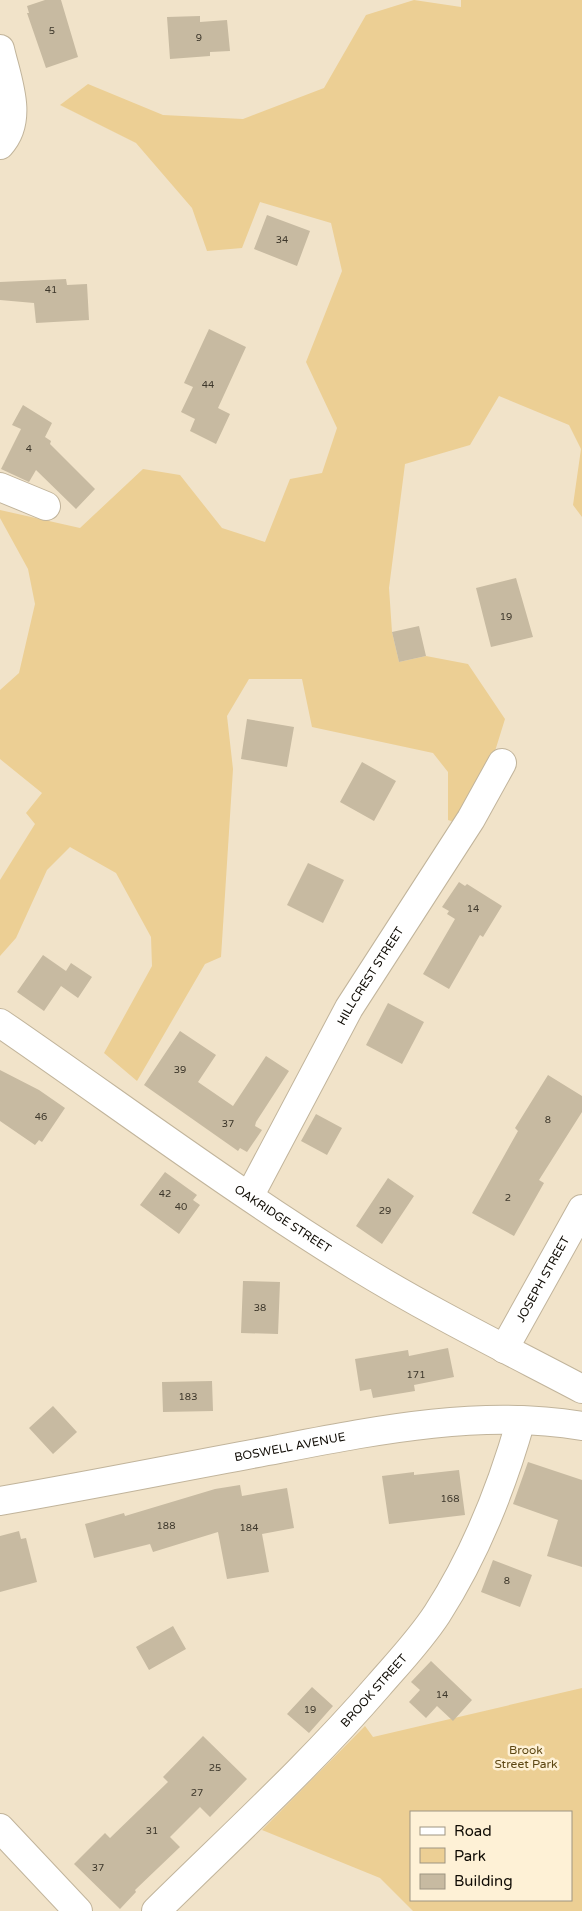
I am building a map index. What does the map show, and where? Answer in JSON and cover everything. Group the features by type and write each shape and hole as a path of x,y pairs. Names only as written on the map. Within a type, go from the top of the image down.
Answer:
{"street":[{"path":"0,49 13,116 8,136 0,145"},
{"path":"0,487 46,506"},
{"name":"HILLCREST STREET","path":"250,1195 349,1008 471,819 502,762"},
{"name":"OAKRIDGE STREET","path":"0,1023 324,1246 412,1299 582,1389"},
{"name":"JOSEPH STREET","path":"504,1349 582,1209"},
{"name":"BOSWELL AVENUE","path":"0,1501 329,1440 437,1424 521,1420 582,1426"},
{"name":"BROOK STREET","path":"156,1911 336,1734 424,1633 448,1597 484,1523 508,1464 521,1420"},
{"path":"0,1828 78,1911"}],"green space":[{"path":"414,0 461,7 461,0 582,0 582,517 573,505 581,449 569,425 499,396 470,445 405,464 389,588 392,632 399,662 426,656 468,664 505,719 491,764 457,823 448,820 448,772 433,753 312,727 302,679 249,679 227,716 233,769 221,957 205,964 137,1081 104,1053 152,966 151,937 116,873 70,847 47,870 16,938 0,956 0,880 35,824 26,813 42,793 0,759 0,690 19,673 35,604 28,569 0,518 0,510 80,528 143,469 180,475 222,528 265,542 290,479 322,473 337,428 306,362 342,271 331,223 260,202 242,248 207,251 192,208 136,143 60,105 88,84 163,115 243,119 324,88 366,15"},
{"name":"Brook Street Park","path":"582,1688 582,1911 413,1911 380,1878 262,1830 365,1726 373,1737"}],"building":[{"path":"45,0 61,0 78,57 46,68 27,13 29,13 27,6"},
{"path":"200,16 200,22 227,20 230,51 210,52 210,56 170,59 167,17"},
{"path":"267,215 310,231 297,266 254,249"},
{"path":"66,279 67,285 87,284 89,320 36,323 34,303 0,300 0,282"},
{"path":"209,329 246,347 218,408 230,414 216,444 190,431 195,419 181,412 193,387 184,383"},
{"path":"23,405 52,423 45,437 51,441 50,444 95,489 76,509 36,470 29,482 1,469 21,429 12,425"},
{"path":"516,578 533,637 491,647 476,588"},
{"path":"419,626 426,656 399,662 392,632"},
{"path":"247,719 294,727 287,767 241,759"},
{"path":"362,762 396,781 374,821 340,802"},
{"path":"308,863 344,880 323,923 287,905"},
{"path":"459,882 465,886 467,884 502,906 483,937 480,935 449,989 423,974 455,919 447,914 449,911 442,907"},
{"path":"43,955 66,971 71,963 92,977 78,998 61,986 44,1011 17,992"},
{"path":"388,1003 424,1022 402,1064 366,1045"},
{"path":"180,1031 216,1055 198,1082 233,1106 266,1056 289,1071 256,1122 255,1126 262,1130 247,1152 240,1148 238,1151 144,1085"},
{"path":"0,1070 39,1090 65,1108 42,1142 39,1140 35,1145 0,1121"},
{"path":"548,1075 582,1096 582,1112 539,1180 544,1183 514,1236 472,1213 518,1131 515,1128"},
{"path":"316,1114 342,1128 327,1155 301,1141"},
{"path":"165,1172 197,1195 193,1200 200,1205 179,1234 140,1205"},
{"path":"388,1178 414,1196 382,1244 356,1226"},
{"path":"243,1281 280,1282 278,1334 241,1333"},
{"path":"448,1348 454,1377 414,1385 415,1391 373,1398 371,1389 360,1391 355,1359 408,1350 409,1356"},
{"path":"212,1381 213,1411 163,1412 162,1382"},
{"path":"53,1406 77,1432 53,1454 29,1428"},
{"path":"528,1462 582,1480 582,1567 547,1556 558,1520 513,1504"},
{"path":"459,1470 465,1515 389,1524 382,1476 414,1472 414,1475"},
{"path":"240,1485 242,1496 287,1488 294,1528 262,1534 269,1572 227,1579 218,1532 153,1552 150,1544 94,1558 85,1524 124,1513 125,1516 215,1489"},
{"path":"19,1531 21,1539 26,1538 37,1582 0,1592 0,1536"},
{"path":"493,1560 532,1575 520,1607 481,1592"},
{"path":"173,1626 186,1649 149,1670 136,1647"},
{"path":"431,1661 472,1700 453,1721 437,1706 426,1718 409,1702 420,1690 411,1682"},
{"path":"312,1687 333,1706 309,1733 287,1714"},
{"path":"203,1736 247,1779 210,1817 200,1807 170,1837 180,1847 135,1890 136,1892 120,1909 74,1864 105,1833 110,1838 168,1782 163,1777"}]}
